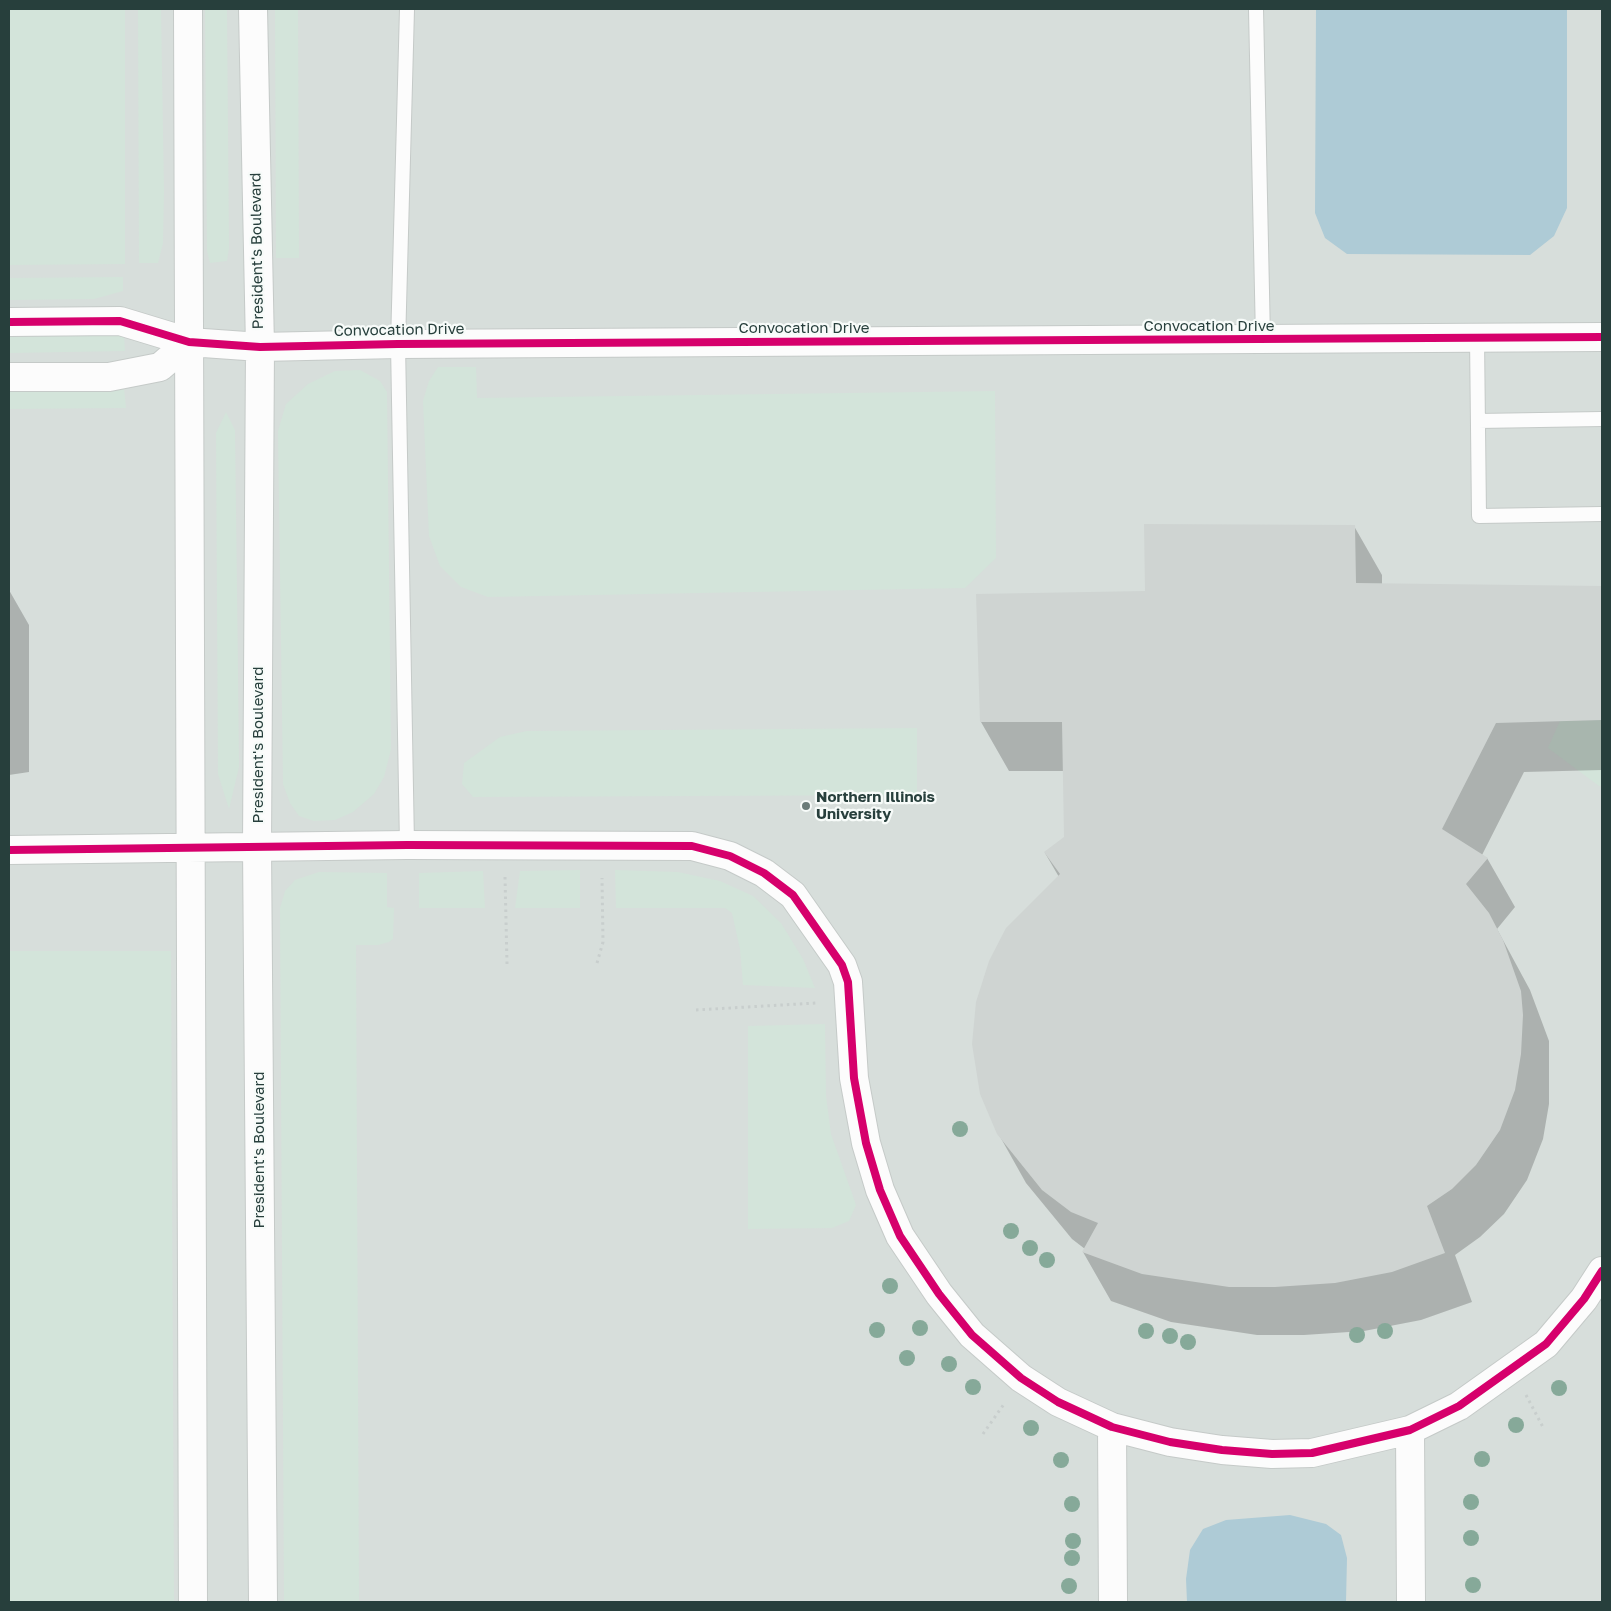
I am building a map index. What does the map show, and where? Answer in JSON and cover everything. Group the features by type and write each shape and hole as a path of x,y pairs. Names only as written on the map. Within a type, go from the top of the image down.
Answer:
{"street":[{"path":"188,9 192,1602"},
{"name":"President's Boulevard","path":"253,9 260,346 257,846 263,1602"},
{"name":"Convocation Drive","path":"9,322 120,321 189,342 260,346 1602,337"},
{"path":"9,377 109,377 160,367 189,342"},
{"path":"9,850 407,845 692,846 730,856 764,873 793,895 842,965 848,982 858,1106 880,1190 900,1236 939,1294 972,1335 1021,1378 1058,1402 1112,1427 1170,1442 1222,1450 1272,1454 1312,1453 1410,1430 1459,1406 1546,1344 1584,1299 1602,1271"},
{"path":"1112,1427 1113,1602"},
{"path":"1410,1430 1411,1602"}],"lane":[{"path":"407,845 398,344 408,9"},
{"path":"1256,9 1263,339"},
{"path":"1477,338 1479,516 1602,514"},
{"path":"1478,421 1602,419"}],"path":[{"path":"597,963 602,942 602,872"},
{"path":"505,876 507,964"},
{"path":"696,1010 818,1003"},
{"path":"1522,1388 1544,1429"},
{"path":"983,1434 1007,1399"}],"shaded area":[{"name":"Northern Illinois University","path":"9,9 1602,9 1602,1602 9,1602"}],"green space":[{"path":"9,9 125,9 125,264 9,265"},
{"path":"138,9 161,9 164,192 163,243 158,263 139,263"},
{"path":"205,9 227,9 229,248 227,261 210,263 207,251"},
{"path":"275,9 298,9 299,258 276,258"},
{"path":"123,277 123,291 94,299 9,300 9,278"},
{"path":"9,334 124,334 125,351 9,353"},
{"path":"438,367 476,367 477,398 995,391 996,558 965,588 488,597 461,587 440,566 429,536 423,401 429,381"},
{"path":"360,370 380,381 387,392 391,749 384,777 374,794 353,812 335,820 314,821 299,816 290,803 283,784 278,431 286,404 308,384 335,371"},
{"path":"107,386 124,388 126,408 9,409 9,387"},
{"path":"226,412 235,430 239,767 229,809 218,774 216,433"},
{"path":"1602,720 1602,786 1599,786 1548,748 1560,721"},
{"path":"917,728 917,795 473,797 462,784 464,763 500,737 527,731"},
{"path":"580,870 580,908 515,908 520,871"},
{"path":"615,870 678,872 720,881 753,896 781,923 803,959 815,988 743,985 740,949 732,913 725,908 616,908"},
{"path":"483,871 485,908 419,908 419,873"},
{"path":"319,872 387,873 387,907 394,908 393,939 378,945 356,945 359,1602 284,1602 280,908 285,891 295,880"},
{"path":"9,951 171,951 174,1602 9,1602"},
{"path":"825,1024 826,1096 831,1134 856,1205 849,1221 832,1228 748,1229 748,1026"}],"water":[{"path":"1316,9 1567,9 1567,208 1554,236 1530,255 1347,254 1325,238 1315,213"},
{"path":"1290,1515 1326,1524 1341,1535 1347,1558 1346,1602 1187,1602 1186,1579 1190,1550 1203,1529 1226,1520"}],"building":[{"path":"1144,524 1355,525 1356,583 1602,586 1602,720 1496,723 1442,829 1488,858 1466,884 1489,913 1503,940 1521,991 1523,1015 1521,1054 1515,1090 1500,1130 1476,1165 1452,1189 1427,1206 1445,1253 1392,1272 1335,1283 1275,1287 1229,1287 1142,1274 1082,1252 1098,1223 1071,1212 1042,1190 997,1134 980,1094 972,1044 976,1002 989,961 1006,928 1060,874 1044,852 1064,837 1062,722 980,722 976,594 1145,591"}],"cycle path":[{"path":"9,322 120,321 189,342 260,347 398,344 1602,337"},
{"path":"9,850 407,845 692,846 730,856 764,873 793,895 842,965 848,982 854,1078 866,1143 880,1190 900,1236 939,1294 972,1335 1021,1378 1058,1402 1112,1427 1170,1442 1222,1450 1272,1454 1312,1453 1410,1430 1459,1406 1546,1344 1584,1299 1602,1271"}],"place":[{"name":"Northern Illinois University","path":"806,806"}]}
